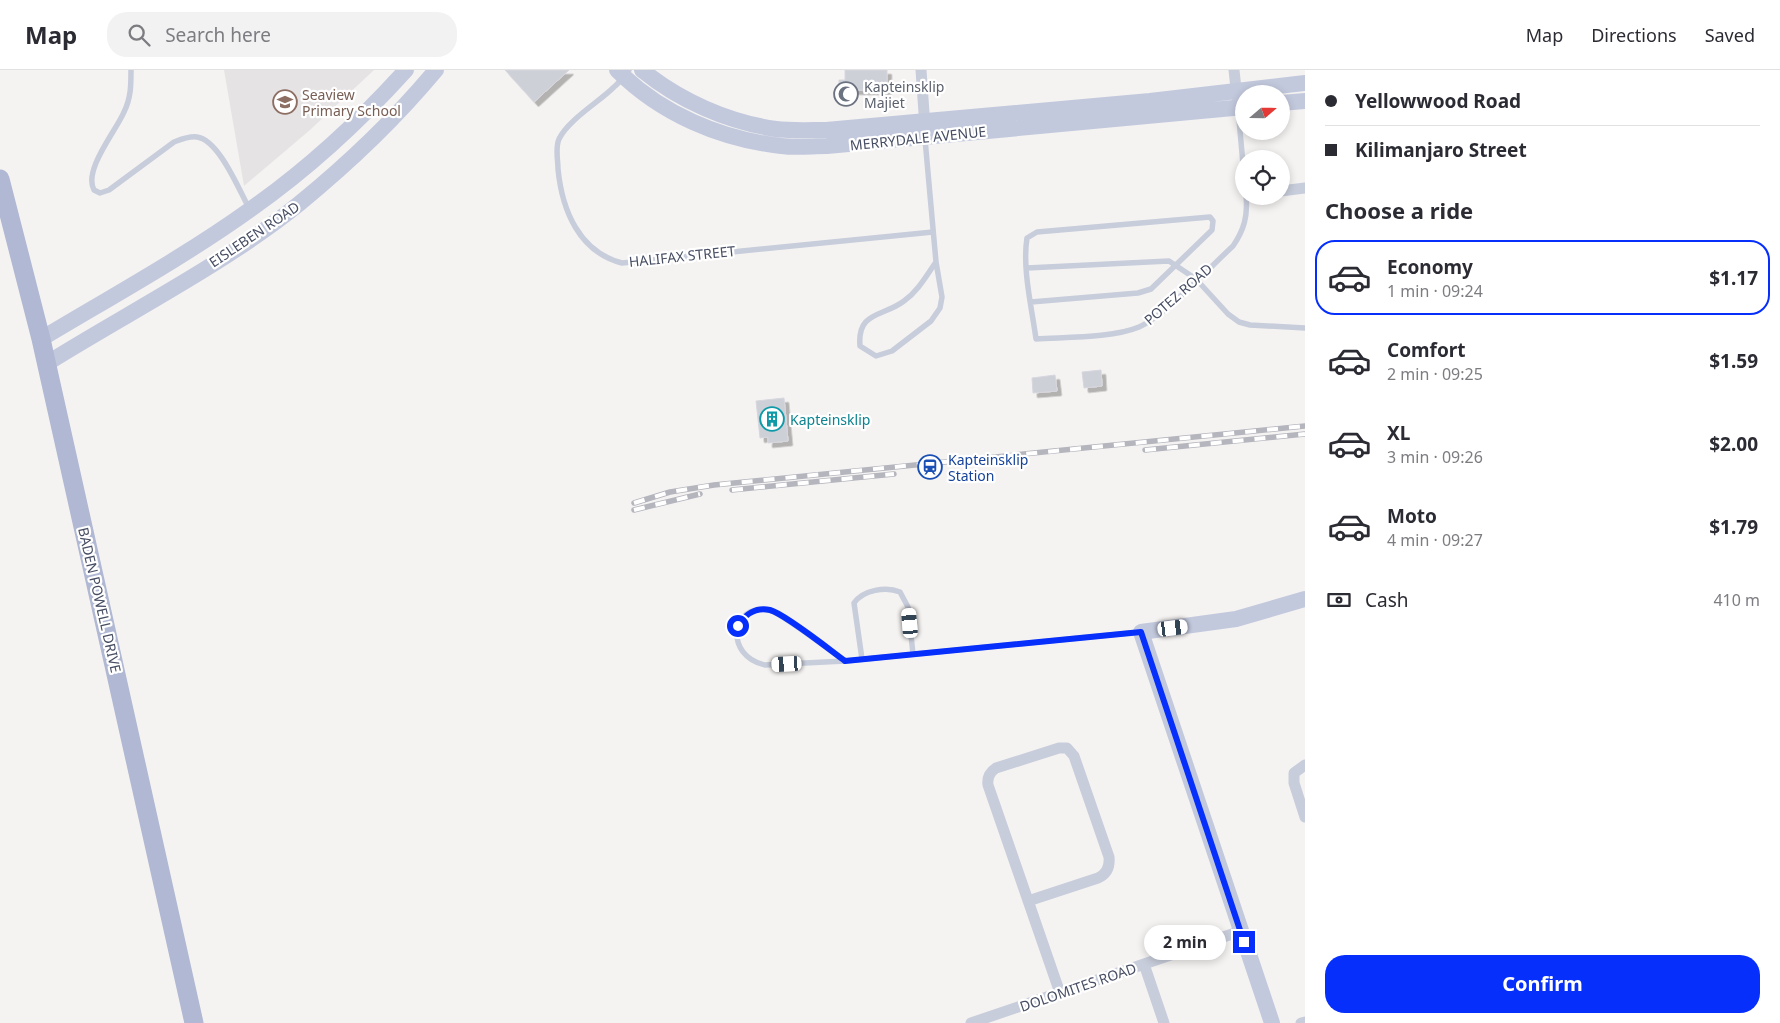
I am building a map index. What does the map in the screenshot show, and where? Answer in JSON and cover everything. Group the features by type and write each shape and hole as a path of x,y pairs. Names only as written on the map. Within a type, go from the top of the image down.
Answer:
{"main road":[{"name":"BADEN POWELL DRIVE","path":"0,179 41,339 194,1023"}],"street":[{"name":"EISLEBEN ROAD","path":"41,339 214,234 250,210 330,146 406,70"},
{"name":"EISLEBEN ROAD","path":"46,364 216,261 300,204 370,140 436,70"},
{"name":"MERRYDALE AVENUE","path":"642,70 674,93 710,111 756,126 778,130 925,129 1235,102"},
{"path":"921,70 925,129"},
{"path":"1234,70 1236,85"},
{"name":"MERRYDALE AVENUE","path":"623,72 679,116 716,132 750,141 783,147 827,146 925,129"},
{"name":"MERRYDALE AVENUE","path":"1290,88 1305,84"},
{"path":"1290,102 1305,101"},
{"path":"1290,190 1305,188"},
{"path":"1272,1023 1141,632 1236,619 1305,599"},
{"path":"1028,901 1098,878 1105,874 1109,866 1109,857 1073,752 1067,748 1059,748 996,768 988,777 988,786 1028,901 1060,993"},
{"path":"1305,765 1294,773 1293,780 1305,817"},
{"name":"DOLOMITES ROAD","path":"973,1023 1241,931"},
{"path":"1144,964 1164,1023"},
{"path":"1301,1023 1305,1022"}],"lane":[{"path":"131,70 129,100 125,112 96,164 91,184 94,190 100,193 109,190 174,142 184,138 196,137 208,142 216,151 250,210"},
{"name":"HALIFAX STREET","path":"623,72 616,86 566,128 559,140 557,149 561,192 566,210 579,233 605,258 622,263 933,232"},
{"path":"925,129 936,262 942,297 940,308 937,315 892,351 876,356 868,353 860,346 858,333 863,323 872,316 903,302 920,286 936,262"},
{"name":"POTEZ ROAD","path":"1031,302 1036,340 1116,332 1138,327 1157,316 1233,246 1241,235 1248,214 1247,205"},
{"path":"1206,216 1210,217 1213,221 1212,230 1156,286 1144,292 1031,302 1027,268 1027,238 1037,232 1206,216"},
{"path":"1027,268 1162,259 1177,264 1196,279 1228,314 1239,322 1250,326 1305,328"},
{"path":"862,659 854,603 862,594 892,588 900,592 908,607 912,654"},
{"path":"845,661 776,612 756,610 744,617 738,626 736,636 740,648 748,657 759,663 771,665 845,661 1141,632"}],"shaded area":[{"name":"Seaview Primary School","path":"224,70 374,70 310,130 244,186"}],"building":[{"path":"505,70 569,70 534,102"},
{"path":"845,70 887,70 887,90 839,90 839,80 845,80"},
{"path":"1101,370 1102,386 1084,388 1082,372"},
{"path":"1055,375 1057,391 1033,393 1032,378"},
{"name":"Kapteinsklip","path":"784,398 788,441 768,443 768,437 760,438 756,401"}],"railway":[{"path":"634,503 670,492 714,485 1305,426"},
{"path":"1145,450 1305,434"},
{"path":"732,490 894,474"},
{"path":"634,510 700,494"}],"place":[{"name":"Kapteinsklip Majiet","path":"846,94"},
{"name":"Seaview Primary School","path":"285,102"},
{"name":"Kapteinsklip","path":"772,419"},
{"name":"Kapteinsklip Station","path":"930,467"}],"route":[{"path":"738,626 744,617 756,610 762,609 776,612 845,661 1141,632 1244,942"}]}
